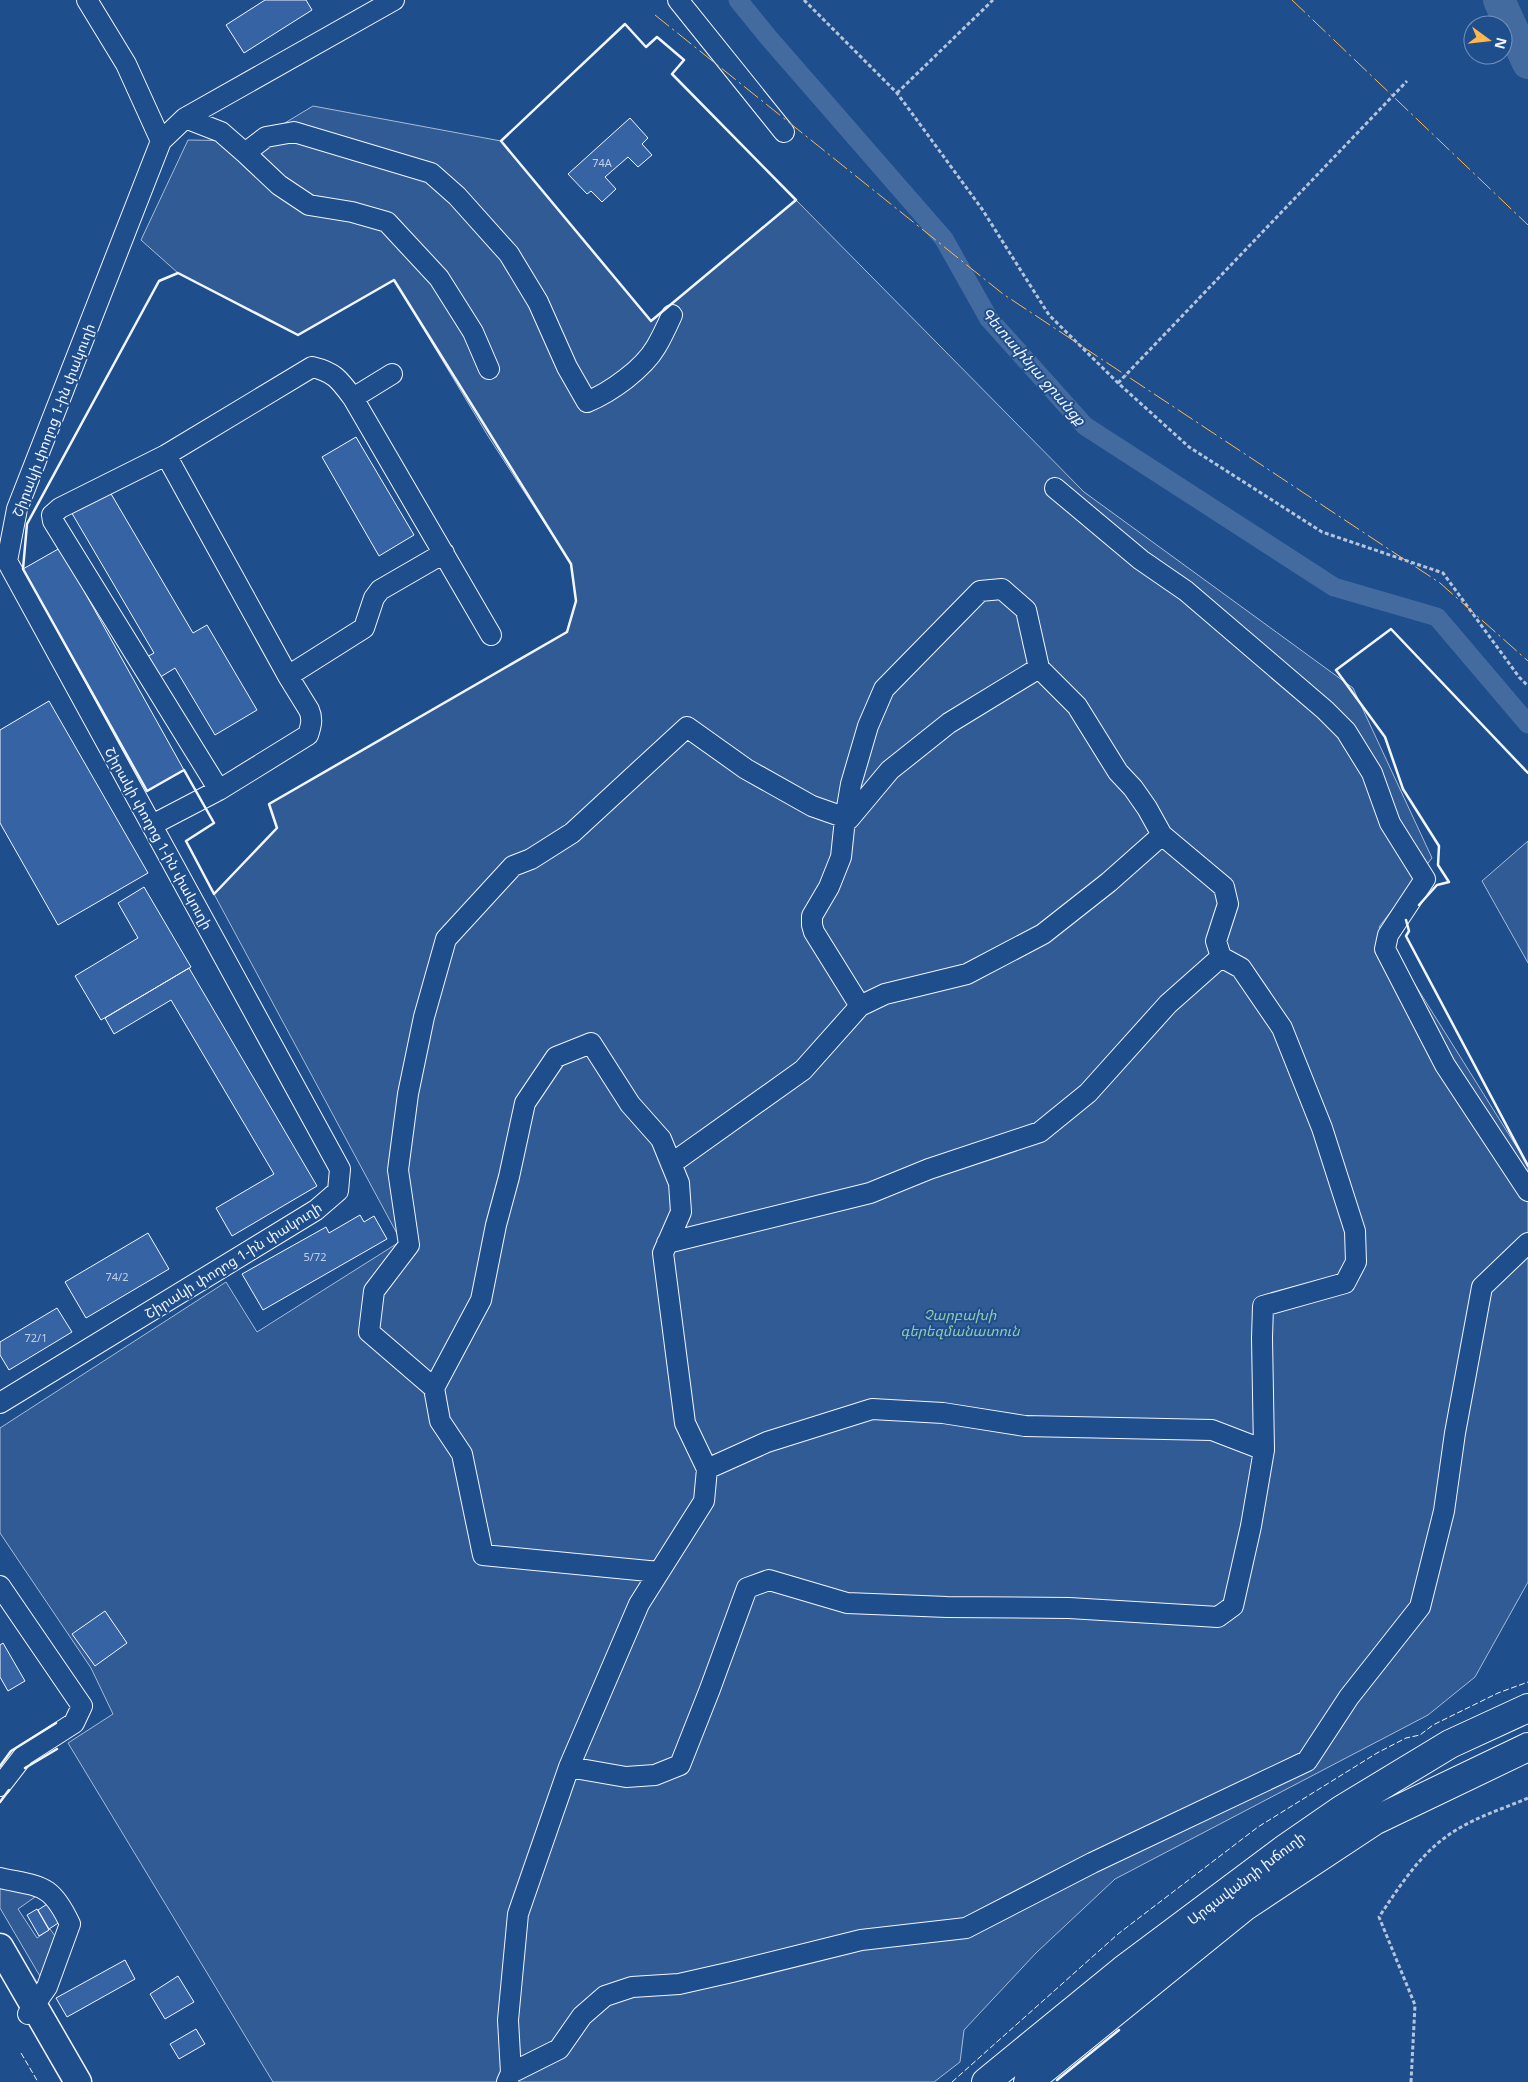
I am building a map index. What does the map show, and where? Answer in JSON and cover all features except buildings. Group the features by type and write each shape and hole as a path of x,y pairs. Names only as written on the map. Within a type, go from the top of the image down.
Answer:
{"highway":[{"name":"Արգավանդի խճուղի","path":"986,2082 1123,1970 1286,1848 1341,1810 1450,1744 1528,1708"},
{"name":"Արգավանդի խճուղի","path":"1028,2082 1252,1901 1374,1821 1528,1747"}],"main road":[{"path":"0,1947 67,2082"},
{"path":"0,1966 78,2082"}],"street":[{"path":"87,0 126,64 161,140"},
{"name":"Շիրակի փողոց 1-ին փակուղի","path":"0,1403 316,1210 338,1191 340,1169 7,561 16,509 161,140 185,118 394,0"},
{"path":"678,0 784,132"},
{"path":"185,118 220,132 279,185 309,205 352,212 387,222 439,278 473,332 489,369"},
{"path":"245,153 266,137 294,132 431,173 457,196 509,254 538,302 567,367 588,402 607,394 642,363 656,348 672,315"},
{"path":"219,790 58,529 52,515 60,508 166,455 312,366 326,370 338,378 353,398 491,635"},
{"path":"353,398 392,374"},
{"path":"152,825 219,790 308,735 312,716 166,455"},
{"path":"1055,488 1141,560 1186,591 1325,710 1346,731 1372,773 1390,823 1425,879 1388,935 1385,949 1445,1065 1528,1190"},
{"path":"288,676 364,628 374,598 380,590 444,553"},
{"path":"569,1767 626,1777 655,1775 680,1765 747,1588 769,1580 847,1603 947,1607 1069,1608 1218,1617 1233,1606 1251,1526 1264,1450 1263,1306 1345,1283 1356,1262 1355,1231 1322,1128 1282,1028 1241,968 1221,957 1216,940 1228,904 1224,887 1162,836 1147,808 1133,788 1118,772 1077,706 1039,668 1026,610 1002,589 980,591 884,689 868,726 858,759 845,819 841,857 829,887 812,916 812,925 824,949 860,1006"},
{"path":"434,1388 369,1332 374,1291 409,1245 398,1170 408,1094 424,1017 446,939 513,866 531,860 572,832 687,726 746,769 812,806 845,819 849,818 890,770 949,723 1039,668"},
{"path":"671,1164 803,1070 860,1006 885,994 967,974 1043,934 1109,882 1162,836"},
{"path":"667,1243 870,1193 929,1169 1040,1132 1088,1093 1168,1004 1221,957"},
{"path":"659,1572 483,1555 462,1454 440,1421 434,1388 481,1300 524,1104 556,1058 591,1043 630,1104 660,1140 679,1183 681,1212 663,1253 685,1423 707,1469 704,1501 639,1604 569,1767 518,1914 508,2020 509,2078 559,2049 582,2016 605,1996 632,1987 679,1984 861,1940 966,1928 1092,1863 1307,1761 1349,1697 1420,1607 1444,1511 1455,1433 1482,1287 1528,1243"},
{"path":"707,1469 767,1442 872,1409 943,1413 1026,1426 1212,1430 1264,1450"},
{"path":"0,1586 82,1706 74,1723 24,1755 0,1786"},
{"path":"0,1878 41,1887 53,1894 70,1924 47,1987 31,2010"}],"path":[{"path":"804,0 897,93 982,209 1049,315 1118,383 1189,447 1322,532 1443,573 1519,678 1528,686"},
{"path":"897,93 992,0"},
{"path":"1118,383 1407,81"},
{"path":"1411,2082 1414,2005 1379,1917 1401,1884 1434,1846 1458,1828 1528,1798"}],"shaded area":[{"name":"Չարբախի գերեզմանատուն","path":"313,106 501,141 651,321 796,200 1084,492 1353,688 1432,858 1379,927 1528,1165 1528,1582 1475,1677 1428,1715 1115,1879 1036,1953 964,2030 960,2062 934,2082 273,2082 68,1743 113,1714 91,1668 0,1533 0,1428 226,1282 257,1332 401,1241 214,894 277,828 269,804 567,632 576,601 571,564 488,436 394,280 298,335 178,273 141,240 188,140 255,141"},
{"path":"1528,841 1528,963 1482,881"},
{"path":"0,1883 28,1886 35,1897 18,1909 37,1938 50,1929 55,1936 41,1978 0,1908"}],"waterway":[{"name":"Գետափնյա ջրանցք","path":"738,0 944,239 989,319 1085,426 1334,587 1437,617 1528,724"},
{"path":"1499,0 1528,63"}],"fence":[{"path":"952,2082 1118,1934 1258,1827 1377,1753 1406,1738 1420,1735 1433,1725 1498,1693 1528,1682"},
{"path":"21,2053 38,2082"}],"wall":[{"path":"625,24 646,47 657,37 684,60 672,74 796,200 651,321 501,141 625,24"},
{"path":"178,273 298,335 394,280 571,564 576,601 567,632 269,804 277,828 214,894 186,841 214,823 184,770 147,791 23,569 27,524 159,281 178,273"},
{"path":"1419,905 1437,885 1449,882 1438,865 1439,846 1403,789 1385,737 1336,670 1391,629 1528,773"},
{"path":"1406,920 1409,931 1406,936 1528,1166"},
{"path":"0,1766 11,1751 56,1723"},
{"path":"25,1768 57,1749"},
{"path":"0,1802 9,1790"},
{"path":"1057,2080 1119,2030"}],"power":[{"path":"1292,0 1528,225"},
{"path":"655,15 1003,294 1440,583 1528,661"}]}
